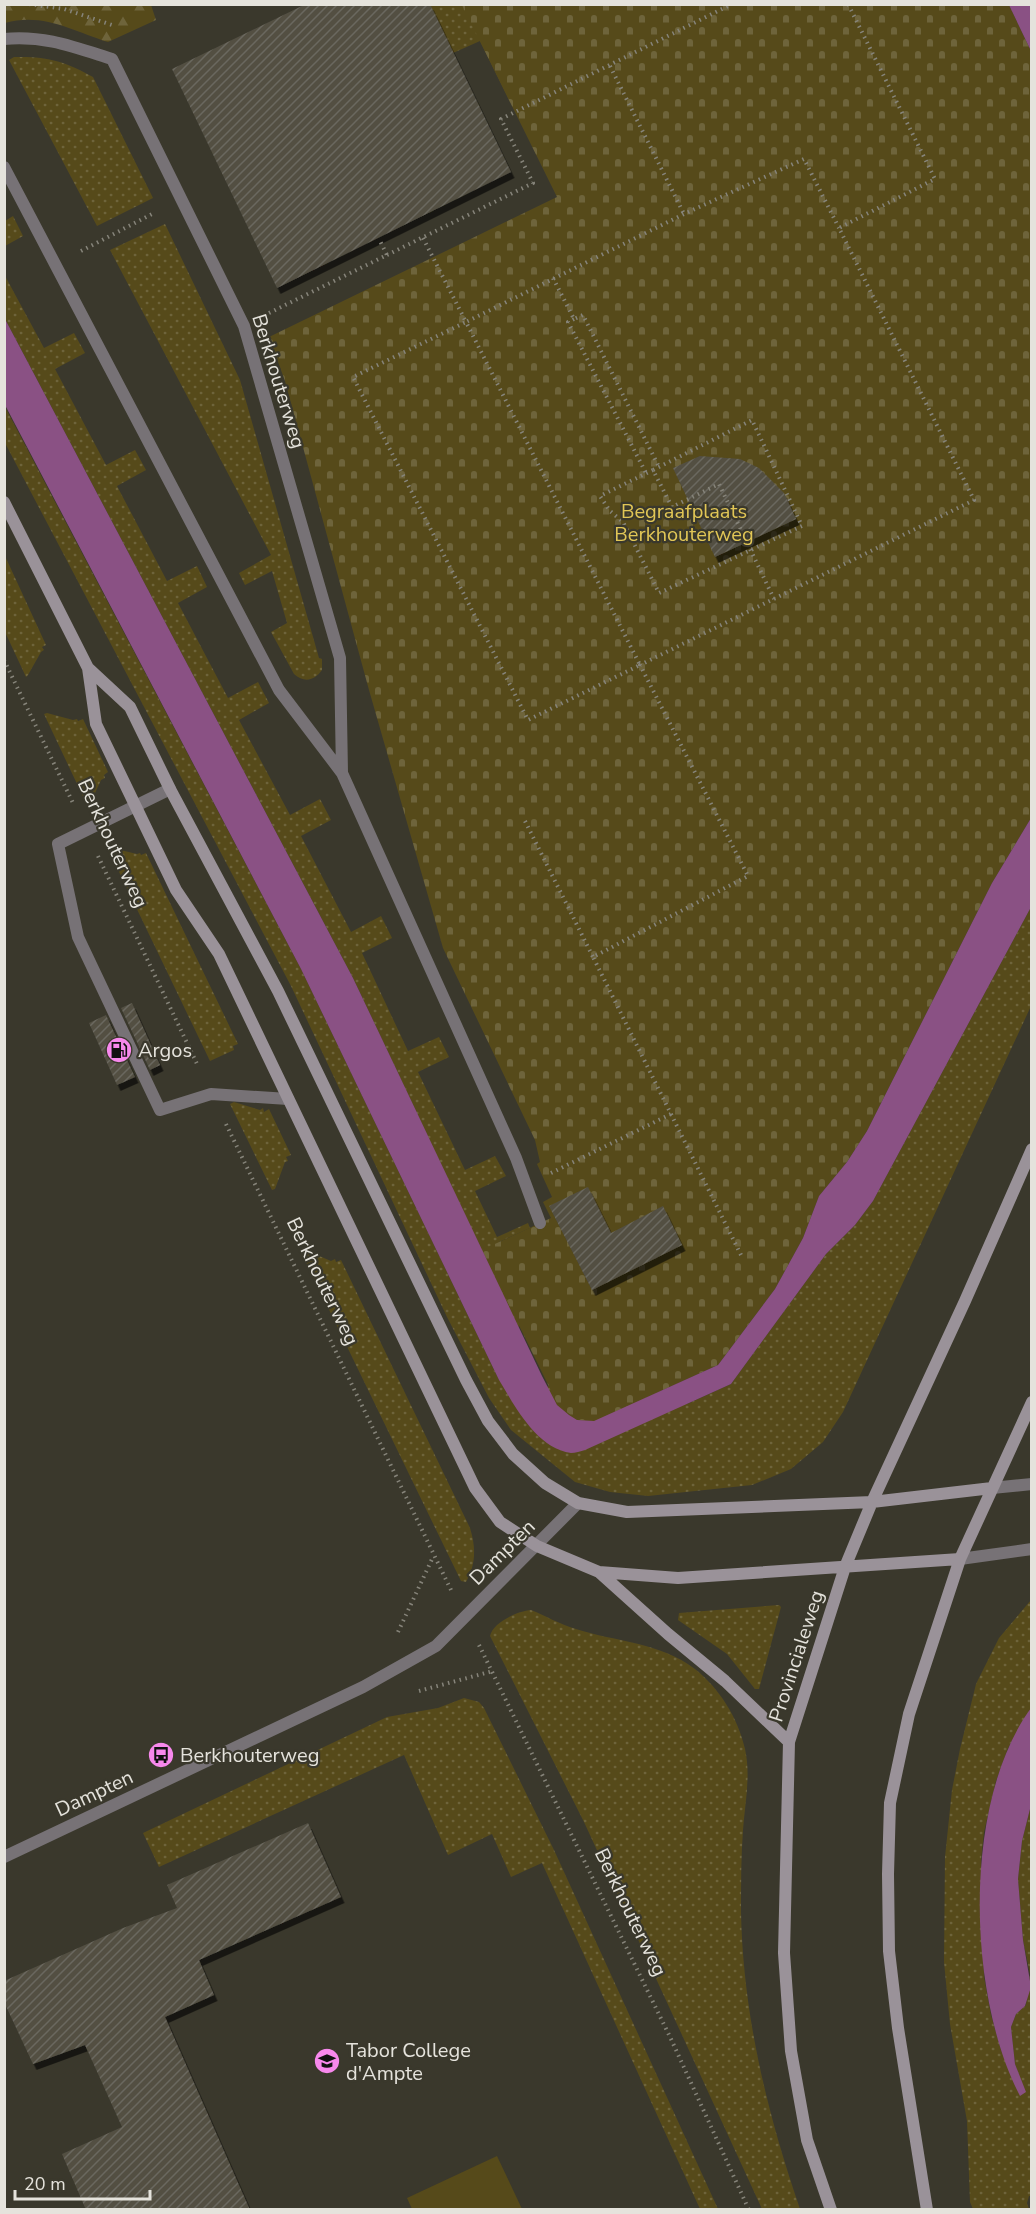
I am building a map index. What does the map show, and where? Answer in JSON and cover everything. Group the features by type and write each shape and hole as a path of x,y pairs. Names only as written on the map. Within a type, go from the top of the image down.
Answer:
{"main road":[{"name":"Berkhouterweg","path":"4,502 88,668 96,724 176,890 219,954 475,1488 500,1522 537,1546 599,1572 678,1578 960,1559"},
{"name":"Berkhouterweg","path":"88,668 130,707 170,789 278,991 466,1380 488,1421 513,1454 545,1483 578,1503 627,1512 872,1502 992,1488"},
{"name":"Provincialeweg","path":"831,2210 807,2140 791,2051 784,1953 789,1742 845,1567 872,1502 1032,1149"},
{"path":"927,2210 898,2028 889,1951 890,1803 909,1714 960,1559 1032,1402"},
{"path":"599,1572 725,1681 789,1742"}],"street":[{"name":"Berkhouterweg","path":"4,39 32,37 112,59 244,326 340,658 342,773"},
{"name":"Berkhouterweg","path":"4,167 279,690 342,773 511,1147 540,1223"},
{"path":"170,789 58,844 78,937 160,1110 211,1094 288,1099"},
{"path":"992,1488 1032,1484"},
{"name":"Dampten","path":"4,1857 363,1687 436,1646 578,1503"},
{"path":"960,1559 1032,1549"}],"path":[{"path":"244,326 533,183 501,120 732,4"},
{"path":"839,228 935,179 848,4"},
{"path":"610,66 684,214"},
{"path":"804,159 975,500 528,720 353,377 684,214 804,159"},
{"path":"56,264 162,209"},
{"path":"423,238 748,876 593,957"},
{"path":"379,239 387,255"},
{"path":"554,278 574,319"},
{"path":"646,473 568,322 574,319 583,315 659,467"},
{"path":"752,420 802,526 659,593 623,522 610,511 600,496 653,470 752,420"},
{"path":"653,470 672,507 719,484 774,599"},
{"name":"Berkhouterweg","path":"4,660 434,1557 493,1671 671,2039 749,2210"},
{"path":"525,821 741,1255"},
{"path":"526,1185 671,1113"},
{"path":"395,1637 434,1557"}],"green space":[{"path":"4,5 151,5 156,20 108,42 45,21 19,20 5,23"},
{"path":"430,5 508,5 510,102 480,41 453,53"},
{"name":"Begraafplaats Berkhouterweg","path":"462,5 1009,5 1031,51 1031,818 992,883 867,1131 847,1162 819,1196 803,1238 775,1289 718,1365 595,1421 577,1420 558,1405 482,1250 551,1218 543,1202 552,1197 537,1164 540,1162 535,1140 443,948 369,690 285,381 269,337 557,197"},
{"path":"14,57 36,57 55,61 93,77 153,198 97,226 9,60"},
{"path":"13,216 23,236 5,246 5,221"},
{"path":"165,224 240,380 319,658 322,659 322,670 316,677 309,680 301,679 294,674 271,632 287,623 272,571 245,585 239,573 271,555 110,250"},
{"path":"4,274 44,348 74,333 85,353 55,369 106,465 135,450 146,470 117,486 167,581 197,566 207,587 178,603 228,698 258,682 269,703 239,720 290,815 320,799 331,820 301,836 351,932 381,916 392,938 362,953 408,1051 439,1037 449,1057 418,1072 465,1170 495,1156 506,1176 475,1191 497,1237 528,1223 530,1228 499,1242 530,1305 1031,818 518,1327 353,978 5,319"},
{"path":"4,405 301,969 499,1380 687,1404 731,1384 826,1254 855,1225 873,1201 1031,907 1031,1006 843,1412 823,1442 791,1469 752,1485 648,1496 610,1492 575,1482 511,1430 489,1398 447,1317 291,986 5,443"},
{"path":"5,556 46,645 42,647 44,650 26,677 5,632"},
{"path":"44,714 78,721 83,719 108,772 101,780 90,804 87,805"},
{"path":"108,849 141,855 146,853 238,1044 233,1046 234,1050 210,1061"},
{"path":"234,1102 260,1110 263,1108 264,1112 269,1109 291,1155 286,1157 288,1161 285,1162 275,1189 272,1190 230,1104"},
{"path":"305,1250 331,1261 341,1260 470,1528 474,1556 472,1569 466,1582 461,1581 301,1252"},
{"path":"1031,1600 1031,1708 1008,1748 996,1781 984,1832 981,1860 984,1977 991,2015 1001,2050 1025,2092 1015,2064 1011,2027 1016,2014 1026,2005 1030,1974 1023,1940 1018,1879 1022,1841 1031,1805 1031,2196 1027,2203 1029,2209 973,2209 970,2202 967,2121 950,2024 944,1962 945,1857 952,1790 976,1684 999,1638"},
{"path":"779,1605 781,1607 759,1689 755,1689 727,1654 678,1620 679,1613"},
{"path":"531,1610 570,1627 653,1648 681,1660 704,1677 720,1695 738,1726 748,1769 742,1840 741,1892 746,1988 767,2100 800,2209 762,2209 584,1822 490,1636 496,1626 507,1618"},
{"path":"464,1698 479,1702 484,1708 554,1850 718,2209 700,2209 542,1863 511,1877 492,1834 448,1855 404,1755 159,1867 143,1833 387,1717 438,1708"},
{"path":"497,2156 522,2209 412,2209 407,2198"}],"shaded area":[{"path":"1009,5 1031,5 1031,51"},
{"path":"5,319 353,978 557,1405 577,1420 594,1421 718,1365 775,1289 803,1238 819,1196 847,1162 867,1131 992,883 1031,818 1031,907 873,1201 855,1225 826,1254 731,1384 585,1450 573,1453 547,1443 537,1435 520,1413 499,1380 301,969 5,405"},
{"path":"1031,1708 1031,1805 1022,1841 1018,1879 1023,1940 1031,1987 1025,2006 1016,2014 1011,2027 1015,2064 1026,2092 1020,2096 1002,2054 990,2006 982,1954 980,1899 983,1845 993,1794 1009,1748"}],"building":[{"path":"306,4 430,4 511,172 277,288 172,69"},
{"path":"700,456 740,459 759,468 784,493 796,519 715,557 673,468"},
{"path":"132,1003 160,1065 150,1070 121,1008"},
{"path":"106,1015 135,1077 117,1085 89,1023"},
{"path":"588,1187 611,1233 663,1206 682,1245 592,1290 549,1206"},
{"path":"308,1823 341,1897 199,1960 214,1995 165,2017 250,2210 86,2210 62,2154 122,2127 85,2045 33,2064 4,2002 4,1981 123,1928 177,1908 167,1885"}],"place":[{"name":"Argos","path":"119,1050"},
{"name":"Berkhouterweg","path":"161,1755"},
{"name":"Tabor College d'Ampte","path":"327,2061"}]}
